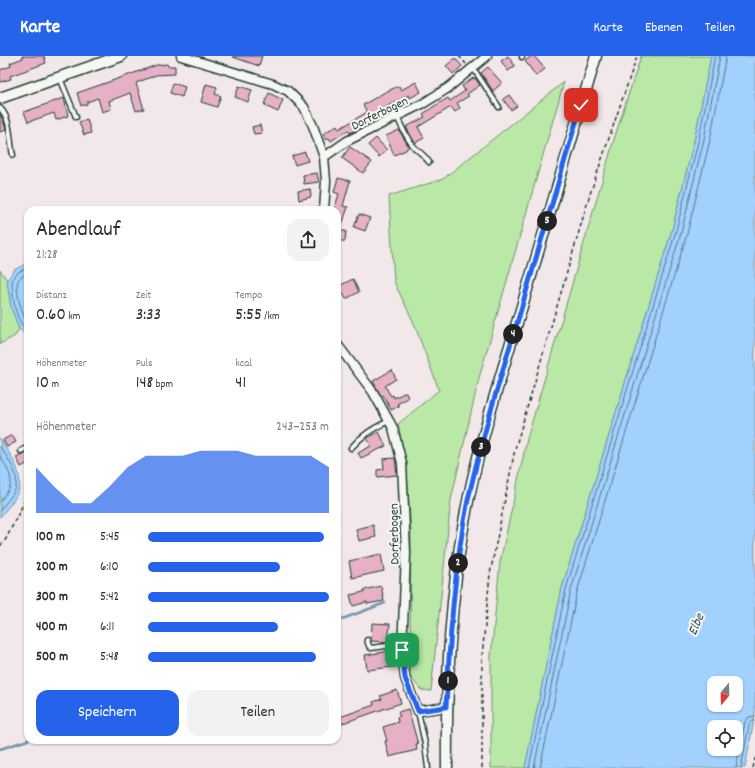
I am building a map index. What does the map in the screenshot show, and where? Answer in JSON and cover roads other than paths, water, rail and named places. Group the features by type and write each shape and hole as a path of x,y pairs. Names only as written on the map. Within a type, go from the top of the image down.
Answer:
{"street":[{"path":"0,98 122,56"},
{"path":"181,56 273,84 288,91 304,108 313,126 324,157 326,181 324,206"},
{"name":"Dorferbogen","path":"324,157 347,141 424,103 448,88 487,56"},
{"path":"447,768 446,707 451,620 458,560 468,501 503,370 596,56"},
{"name":"Dorferbogen","path":"341,349 373,392 390,421 402,464 406,553 402,644 405,678 418,711"},
{"path":"418,711 446,707"}],"lane":[{"path":"472,68 499,107"},
{"path":"60,77 76,117"},
{"path":"0,108 6,117 11,136 10,144 13,154"},
{"path":"397,116 408,139 416,149 423,153 429,162"},
{"path":"351,448 360,438 376,427 390,421"},
{"path":"20,451 24,449"},
{"path":"367,640 371,648 402,644"},
{"path":"418,711 428,768"}],"water":[{"name":"Elbe","path":"711,56 755,56 755,715 745,768 525,768 562,588 672,230 695,137"},
{"path":"24,265 24,333 19,329 11,307 7,280 14,270"},
{"path":"0,438 14,462 20,482 18,492 0,517"}],"waterway":[{"path":"341,620 385,603"},
{"path":"0,749 24,741"}]}
